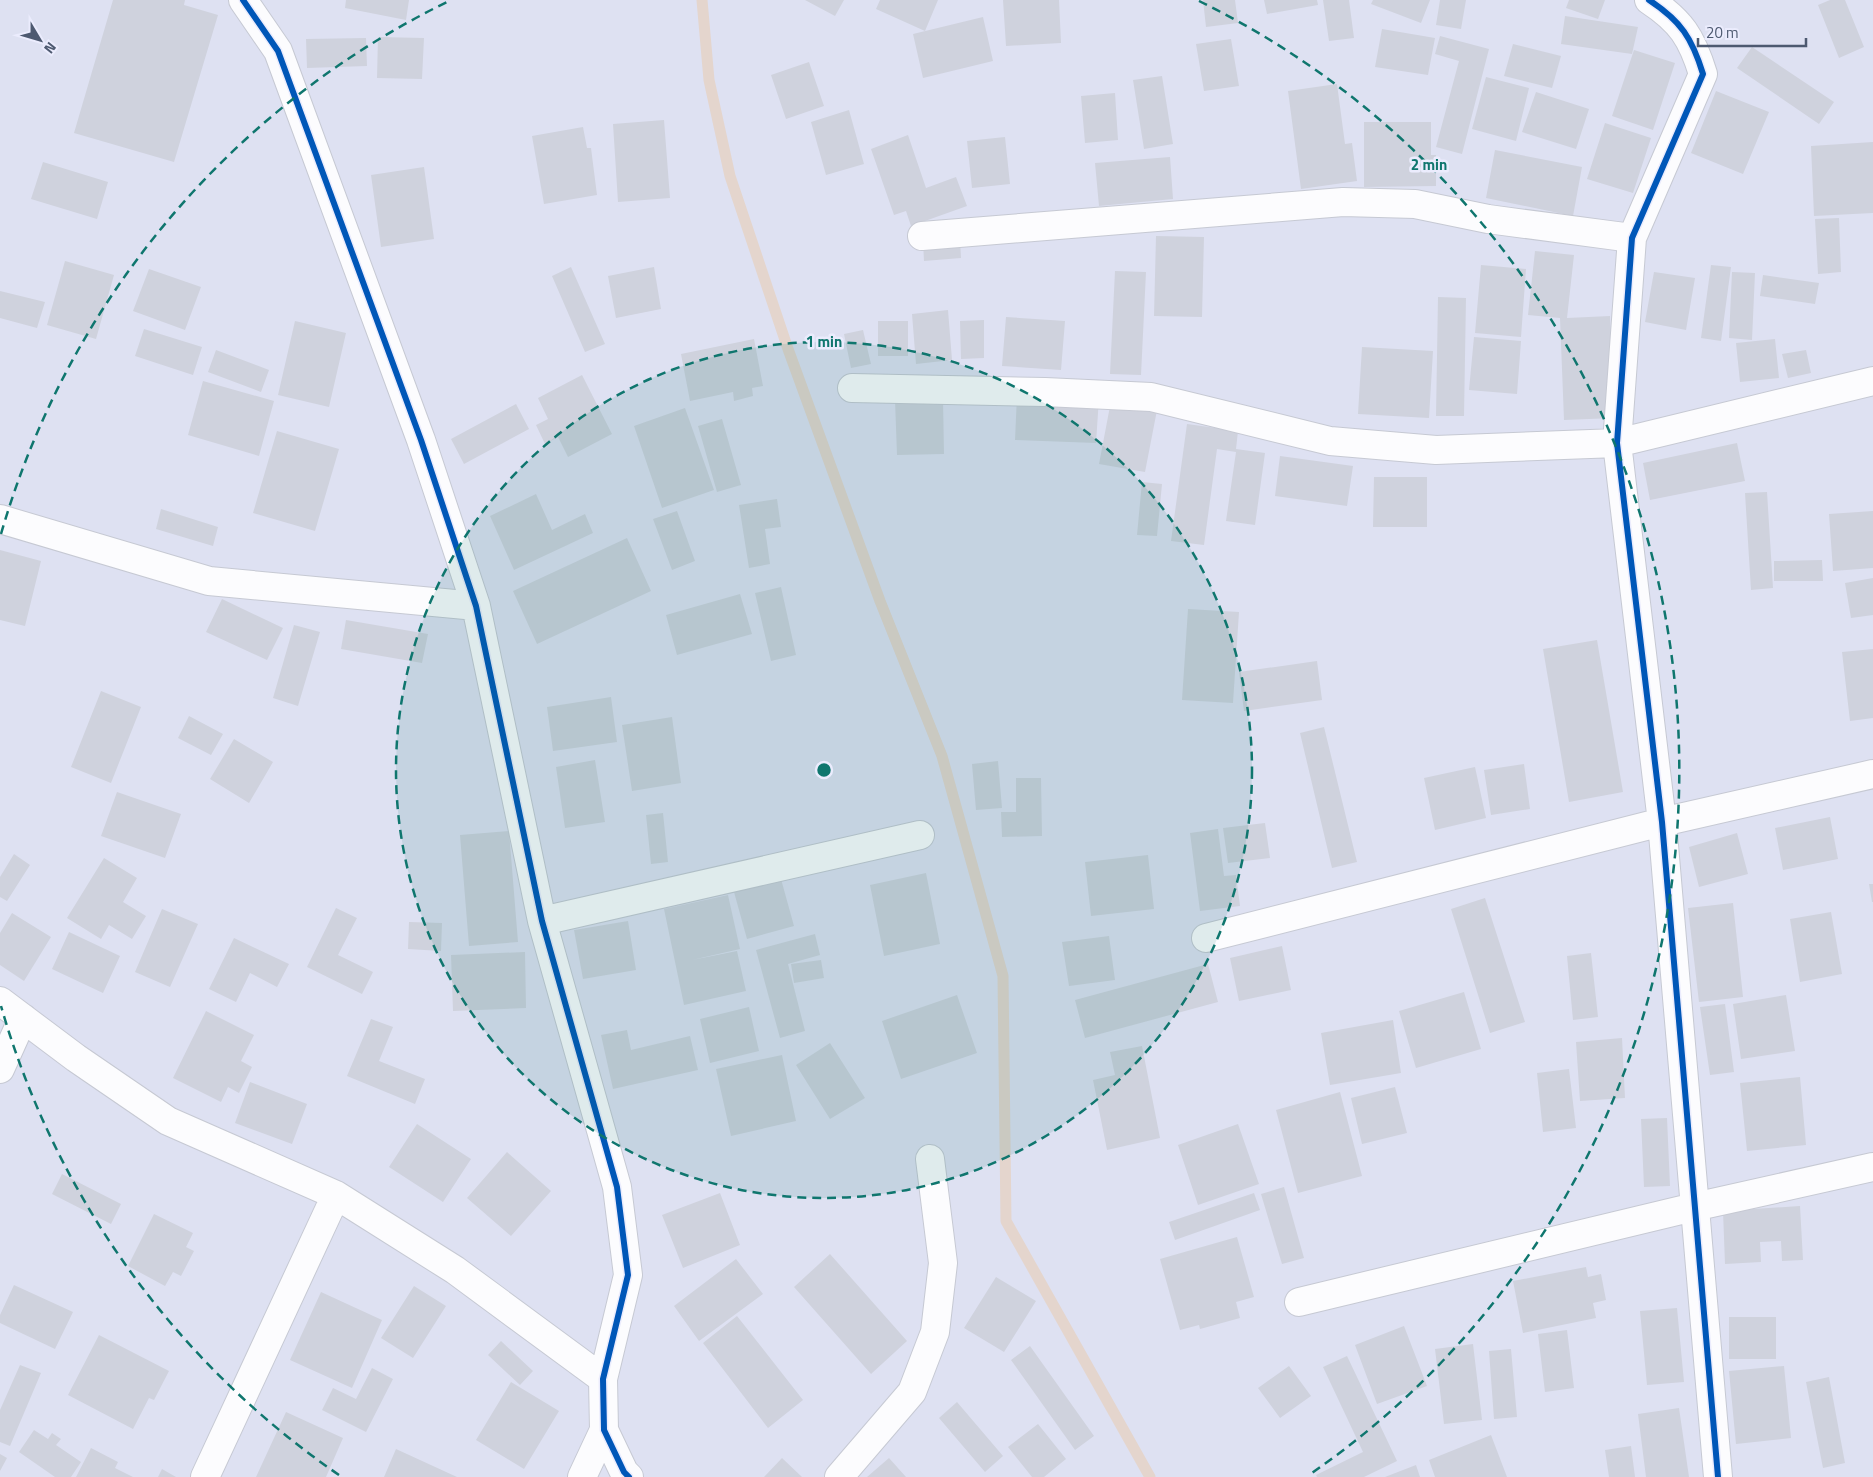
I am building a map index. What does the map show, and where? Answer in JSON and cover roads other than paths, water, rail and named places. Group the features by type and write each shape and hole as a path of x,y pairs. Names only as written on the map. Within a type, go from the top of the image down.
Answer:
{"street":[{"path":"243,0 278,51 421,440 476,606 542,921 617,1187 628,1275 603,1379 604,1430 624,1472 629,1477"},
{"path":"1648,0 1670,14 1694,46 1702,74 1632,238 1617,443 1662,822 1718,1477"},
{"path":"922,236 1343,202 1415,204 1488,219 1632,238"},
{"path":"852,388 1045,392 1151,397 1330,441 1436,450 1617,443 1873,381"},
{"path":"0,519 208,580 476,606"},
{"path":"1206,938 1662,822 1873,774"},
{"path":"542,921 920,836"},
{"path":"0,1001 76,1058 168,1121 336,1195 455,1270 603,1379"},
{"path":"0,1069 23,1018"},
{"path":"839,1477 912,1392 935,1332 943,1263 930,1159"},
{"path":"1299,1302 1694,1207 1873,1167"},
{"path":"205,1477 336,1195"},
{"path":"582,1477 604,1430"}],"waterway":[{"path":"702,0 709,80 730,176 788,349 880,601 942,756 1003,976 1006,1221 1150,1477"}]}
